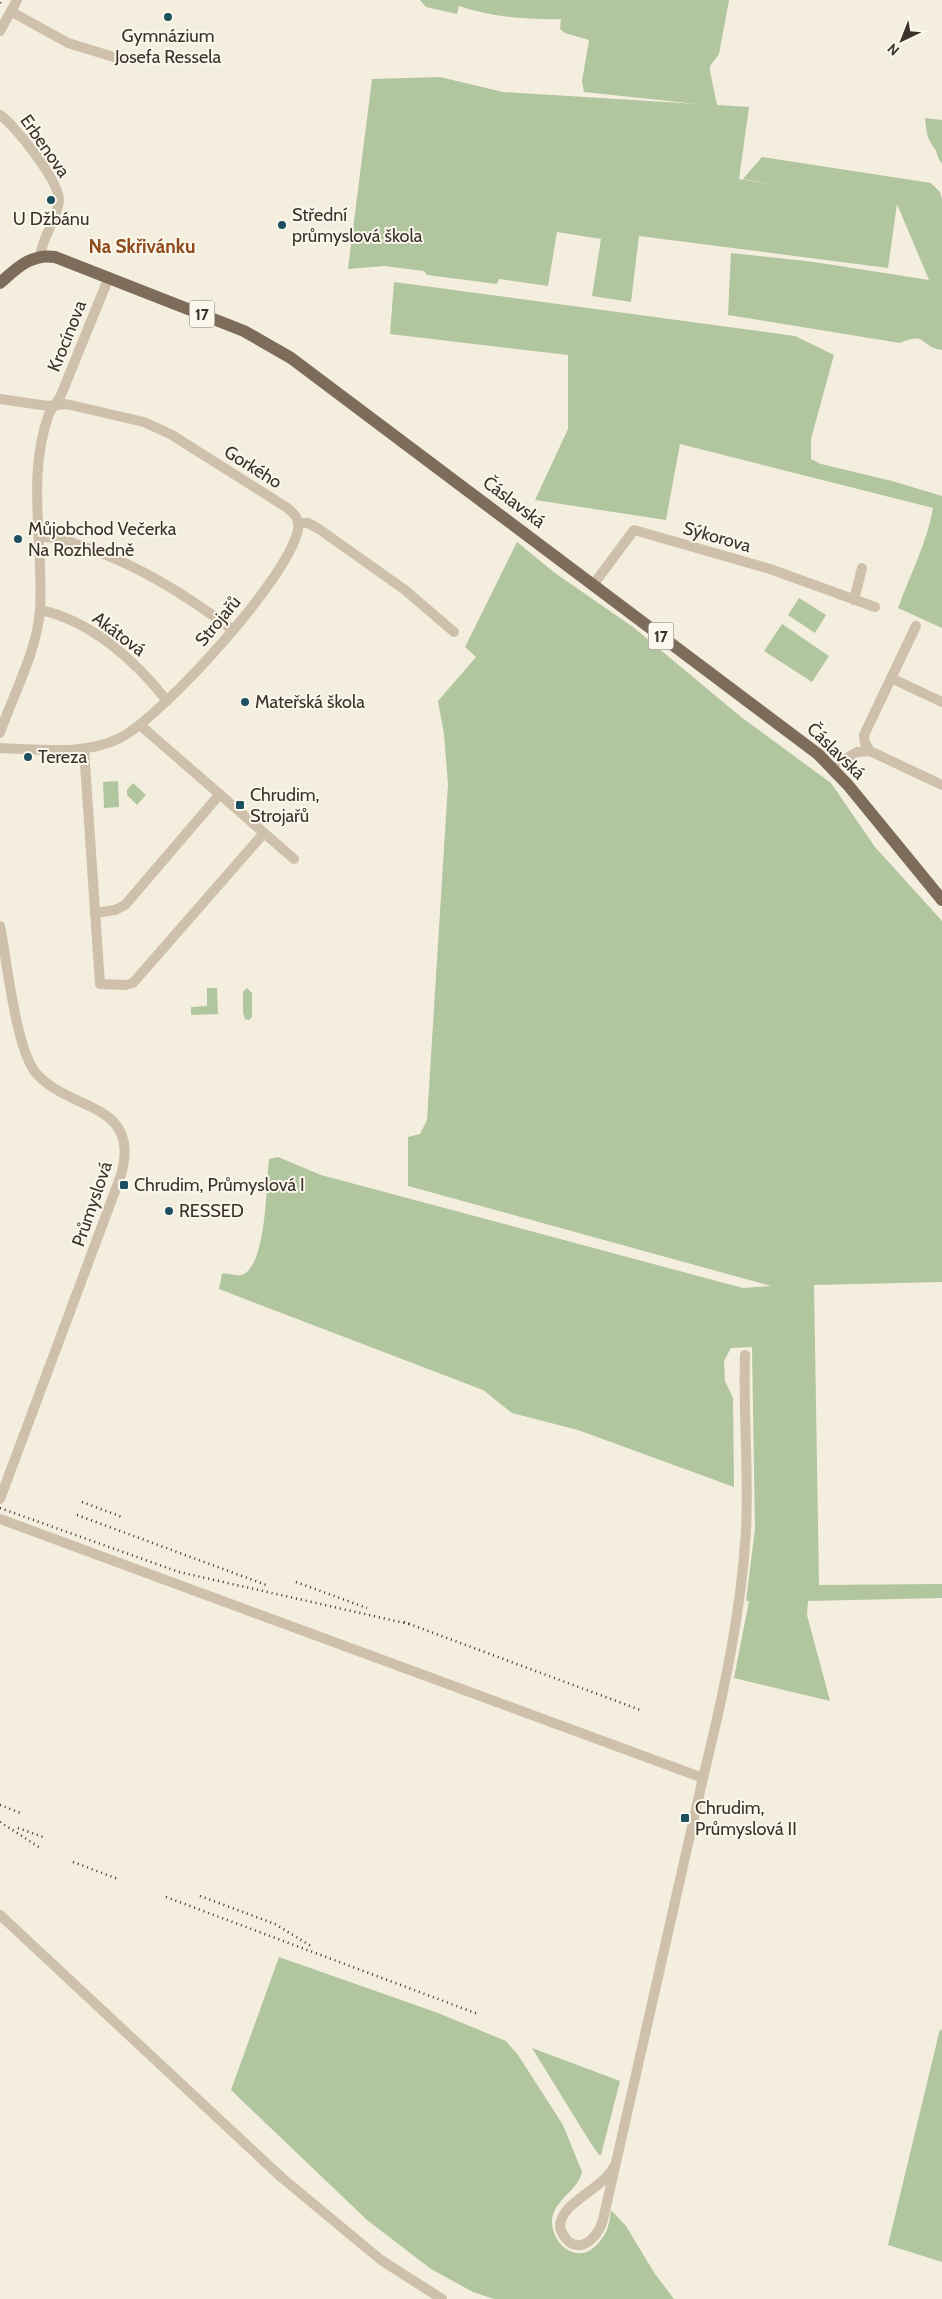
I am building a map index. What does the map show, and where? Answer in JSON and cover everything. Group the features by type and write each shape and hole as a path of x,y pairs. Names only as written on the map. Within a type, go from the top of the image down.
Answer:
{"main road":[{"name":"Čáslavská","path":"40,256 62,259 244,331 277,349 350,400 593,585 837,766 942,900"},
{"path":"0,283 26,262 40,256"}],"street":[{"path":"0,31 17,0"},
{"path":"12,12 68,43 120,59"},
{"name":"Erbenova","path":"0,115 12,125 43,166 58,192 59,202 43,239 40,256"},
{"name":"Krocínova","path":"0,733 26,663 40,610 40,452 46,424 53,406 61,395 109,277"},
{"name":"Gorkého","path":"0,399 53,406 66,404 155,426 286,507 293,513 298,523"},
{"path":"298,523 308,523 319,529 405,590 454,632"},
{"name":"Strojařů","path":"0,748 84,749 115,740 140,725 188,681 233,630 278,569 295,539 298,523"},
{"name":"Sýkorova","path":"593,585 634,530 770,570 875,607"},
{"path":"40,537 58,538 137,568 191,599 233,630"},
{"path":"854,600 862,568"},
{"name":"Akátová","path":"40,610 64,616 97,636 139,670 167,701"},
{"path":"837,766 864,735 916,626"},
{"path":"891,678 942,702"},
{"path":"140,725 294,859"},
{"path":"864,735 865,743 870,751"},
{"path":"84,749 100,984 125,986 133,983 264,833"},
{"path":"837,766 857,752 870,751 942,785"},
{"path":"95,913 115,910 124,904 220,794"},
{"name":"Průmyslová","path":"0,926 27,1061 48,1085 96,1107 109,1116 120,1132 125,1155 121,1175 0,1499"},
{"path":"615,2165 599,2186 572,2204 564,2212 560,2228 569,2241 584,2244 597,2235 603,2220 731,1656 743,1571 747,1496 745,1355"},
{"path":"0,1519 703,1778"},
{"path":"0,1915 281,2177 381,2260 442,2299"}],"green space":[{"path":"420,0 729,0 719,54 710,66 710,71 717,105 749,107 739,179 782,186 743,179 762,157 931,183 940,192 942,200 942,350 930,346 920,339 900,343 728,315 731,253 814,262 929,280 897,204 888,268 639,236 631,302 592,296 601,239 557,232 548,286 499,279 497,284 427,275 424,271 384,266 348,269 372,79 440,77 503,92 697,104 584,92 582,81 589,40 565,33 560,29 561,19 510,17 484,13 459,6 457,14 426,7"},
{"path":"925,118 942,120 942,163 928,138"},
{"path":"394,282 795,336 834,355 811,439 811,459 821,464 892,481 942,496 942,628 898,608 922,546 933,508 680,444 666,520 535,500 568,429 568,355 390,334"},
{"path":"517,542 555,573 633,627 741,717 831,783 875,847 942,921 942,1282 814,1285 819,1585 942,1584 942,1598 808,1601 807,1615 830,1701 734,1678 749,1601 746,1601 755,1529 752,1347 731,1348 724,1361 725,1381 733,1398 734,1487 578,1430 512,1413 483,1390 219,1289 222,1274 244,1274 252,1266 257,1254 264,1221 269,1159 278,1157 321,1175 743,1288 771,1286 408,1186 408,1137 420,1134 427,1120 448,784 444,734 438,701 476,657 465,647"},
{"path":"799,598 826,615 815,633 788,615"},
{"path":"782,624 829,656 812,682 764,651"},
{"path":"118,781 119,807 104,808 103,782"},
{"path":"133,783 146,795 137,805 127,795 127,790"},
{"path":"207,988 217,988 218,1014 191,1015 191,1007 207,1006"},
{"path":"247,988 252,993 252,1017 249,1020 245,1019 243,1013 243,992"},
{"path":"279,1957 438,2013 506,2041 518,2055 563,2125 582,2172 576,2185 561,2201 553,2214 554,2233 560,2244 576,2253 583,2253 593,2248 606,2232 611,2210 626,2226 655,2274 674,2299 494,2299 473,2292 431,2269 367,2220 231,2090"},
{"path":"940,2029 942,2031 942,2262 888,2245"},
{"path":"532,2048 620,2081 601,2155 599,2155 590,2142"}],"railway":[{"path":"82,1502 122,1517"},
{"path":"0,1508 179,1572 409,1624"},
{"path":"77,1515 269,1586"},
{"path":"296,1582 367,1608"},
{"path":"404,1622 643,1711"},
{"path":"0,1805 23,1814"},
{"path":"0,1822 42,1849"},
{"path":"18,1828 46,1838"},
{"path":"73,1862 118,1879"},
{"path":"200,1896 275,1924 311,1946"},
{"path":"166,1897 478,2014"}],"place":[{"name":"Gymnázium Josefa Ressela","path":"168,17"},
{"name":"U Džbánu","path":"51,200"},
{"name":"Střední průmyslová škola","path":"282,225"},
{"name":"Můjobchod Večerka Na Rozhledně","path":"18,539"},
{"name":"Mateřská škola","path":"245,702"},
{"name":"Tereza","path":"28,757"},
{"name":"Chrudim, Strojařů","path":"240,805"},
{"name":"Chrudim, Průmyslová I","path":"124,1185"},
{"name":"RESSED","path":"169,1211"},
{"name":"Chrudim, Průmyslová II","path":"685,1818"}],"district":[{"name":"Na Skřivánku","path":"142,246"}]}
